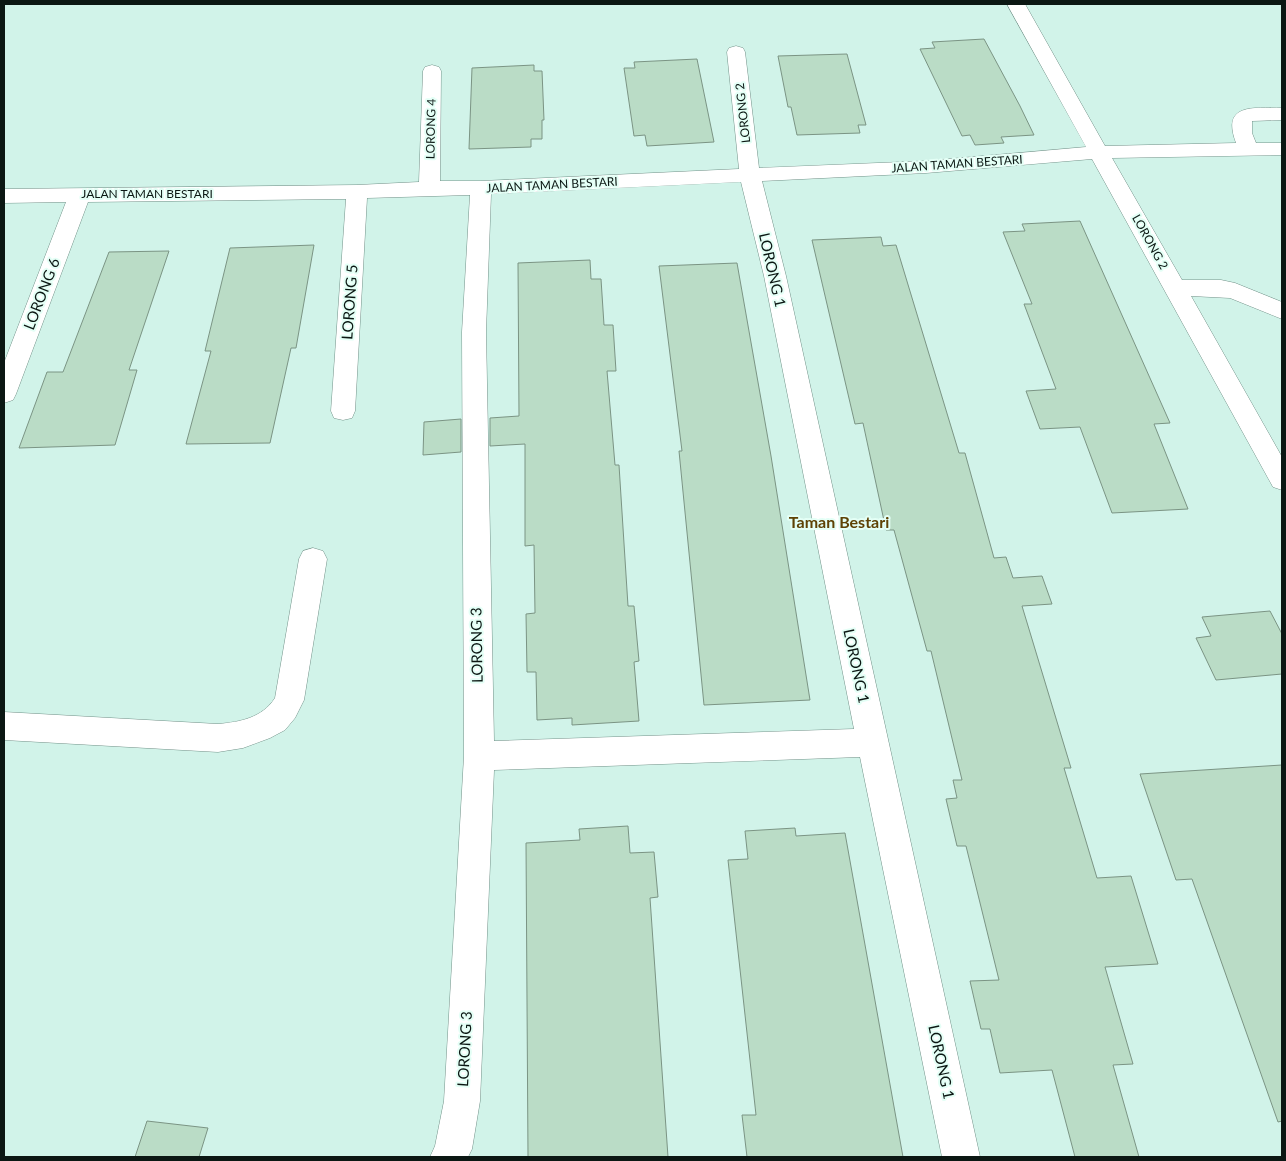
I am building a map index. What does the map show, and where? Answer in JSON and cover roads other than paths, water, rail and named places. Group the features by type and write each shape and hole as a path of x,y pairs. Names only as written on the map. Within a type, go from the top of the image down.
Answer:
{"street":[{"name":"LORONG 2","path":"1016,4 1282,480"},
{"name":"LORONG 2","path":"736,52 750,175"},
{"name":"LORONG 4","path":"429,188 432,71"},
{"path":"1248,149 1242,133 1242,118 1253,114 1282,114"},
{"name":"JALAN TAMAN BESTARI","path":"4,196 357,192 429,188 481,188 926,167 1100,152 1282,149"},
{"name":"LORONG 1","path":"750,175 777,286 961,1157"},
{"name":"LORONG 3","path":"449,1157 454,1149 462,1101 479,756 474,332 481,188"},
{"name":"LORONG 5","path":"343,412 357,192"},
{"name":"LORONG 6","path":"4,394 80,194"},
{"path":"1176,288 1221,288 1235,290 1282,311"},
{"path":"4,726 218,738 242,736 262,727 281,714 289,700 313,559"},
{"path":"479,756 872,742"}],"district":[{"name":"Taman Bestari","path":"839,522"}]}
